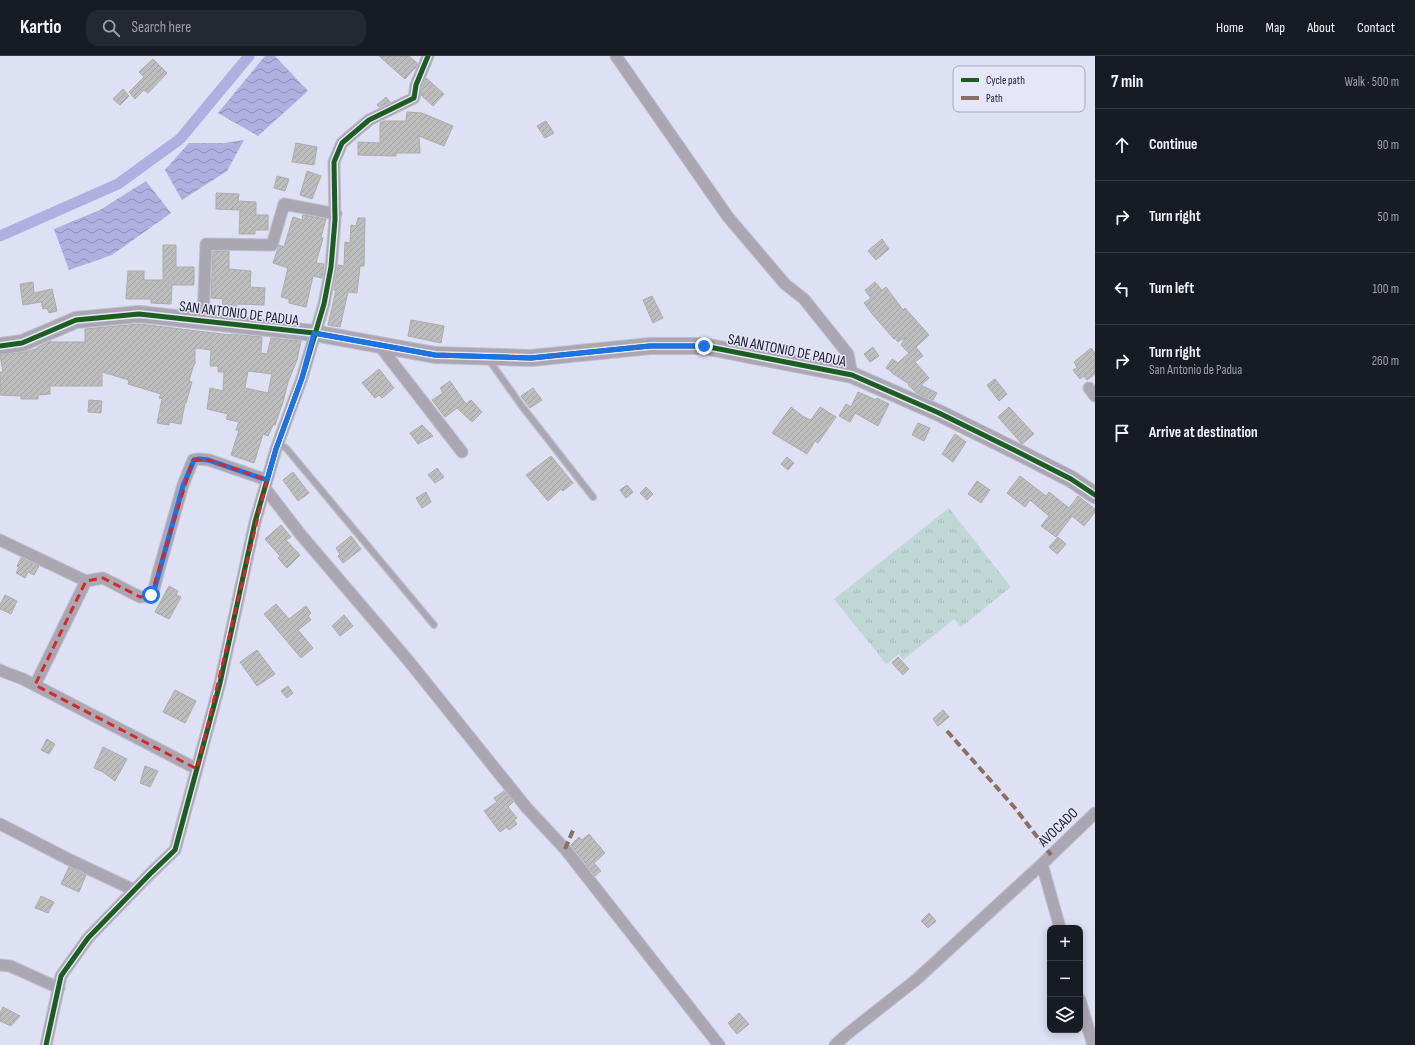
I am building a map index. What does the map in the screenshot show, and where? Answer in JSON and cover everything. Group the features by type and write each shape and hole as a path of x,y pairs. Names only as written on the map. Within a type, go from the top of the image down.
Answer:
{"street":[{"path":"46,1045 61,976 88,938 175,850 220,683 255,522 278,444 302,378 314,333 324,304 331,267 336,214 334,162 342,143 369,120 414,98 416,85 428,56"},
{"path":"616,56 728,217 785,284 804,299 848,354 852,375"},
{"path":"203,320 206,244 272,245 284,204 336,214"},
{"name":"SAN ANTONIO DE PADUA","path":"0,346 22,343 76,320 139,314 314,333 435,355 531,358 650,346 704,346 852,375 939,413 1014,450 1071,479 1095,495"},
{"path":"379,345 462,452"},
{"path":"0,540 86,581 103,578 140,597 146,597 151,595 155,587 183,486 194,460 208,460 266,484 297,530 407,659 526,807 565,849 720,1045"},
{"path":"35,685 86,581"},
{"path":"0,670 35,685 197,769"},
{"name":"AVOCADO","path":"835,1045 917,979 1095,813"},
{"path":"0,824 70,860 134,890"},
{"path":"1042,864 1059,925"},
{"path":"0,966 10,966 58,988"},
{"path":"1083,1010 1094,1045"}],"lane":[{"path":"487,356 521,405 593,497"},
{"path":"278,444 286,448 434,626"}],"highlighted area":[{"path":"193,460 209,460 267,480 197,769 35,685 86,581 103,578 140,597 151,595"}],"green space":[{"path":"949,508 1011,587 961,627 954,619 903,660 899,654 886,664 834,599"}],"water":[{"path":"265,56 275,56 308,91 258,136 218,113"},
{"path":"244,140 227,171 182,200 165,170 189,143 224,143"},
{"path":"146,181 171,213 112,255 69,270 54,229 100,210"}],"building":[{"path":"379,56 409,56 417,63 416,67 405,79"},
{"path":"153,59 167,73 148,93 144,90 135,99 129,92 144,77 139,72"},
{"path":"426,78 444,94 433,106 421,95"},
{"path":"123,89 129,96 120,105 113,99"},
{"path":"386,97 390,102 379,107 377,105"},
{"path":"407,112 422,113 453,126 444,146 419,136 420,153 396,153 396,156 358,155 358,142 380,143 380,123 384,121 406,121"},
{"path":"546,121 554,133 545,138 537,126"},
{"path":"296,143 317,147 314,165 292,162"},
{"path":"307,171 321,176 312,199 300,195"},
{"path":"277,176 289,179 285,191 274,188"},
{"path":"216,193 239,194 238,201 256,202 256,215 268,215 268,230 255,230 255,234 239,234 240,210 216,209"},
{"path":"303,215 326,219 321,237 323,238 316,263 324,264 322,278 313,276 306,307 289,303 289,299 281,297 288,268 273,263 279,245 284,247 293,217 302,220"},
{"path":"358,218 365,218 364,266 360,266 357,293 348,292 340,327 328,325 336,290 334,290 338,265 344,266 345,242 350,243 351,225 356,226"},
{"path":"882,239 889,249 876,260 868,251"},
{"path":"163,245 176,245 176,267 194,267 194,285 172,285 171,304 151,303 151,299 126,299 128,271 144,271 144,280 163,280"},
{"path":"213,251 229,251 229,269 251,271 250,287 265,288 264,305 237,304 236,309 222,308 223,299 211,298"},
{"path":"33,282 34,293 52,289 57,311 49,313 47,308 43,309 41,302 23,305 20,284"},
{"path":"875,282 882,290 886,287 903,310 905,308 929,335 916,347 923,356 915,362 929,378 921,385 937,393 933,400 917,393 908,385 909,384 886,368 892,359 898,363 909,353 901,345 905,337 898,342 895,338 894,339 864,303 871,298 865,290"},
{"path":"652,296 663,318 653,323 643,300"},
{"path":"411,320 444,326 441,343 408,336"},
{"path":"139,324 231,335 262,337 261,353 267,354 271,338 301,341 297,360 288,382 275,425 273,425 268,436 263,434 254,463 231,455 239,430 236,430 239,422 226,419 228,414 207,409 210,388 223,391 224,372 218,372 218,366 210,366 211,350 195,348 195,364 189,381 192,382 185,403 181,424 169,422 169,425 157,423 162,399 159,398 161,394 128,384 129,380 102,372 102,386 50,386 50,394 38,395 38,399 21,399 21,396 0,395 0,372 3,372 0,355 26,352 51,341 85,342 85,329","holes":["248,371 272,374 268,393 245,388"]},
{"path":"873,347 879,356 870,362 864,354"},
{"path":"1091,348 1095,353 1095,374 1087,380 1084,376 1080,379 1073,370 1077,367 1074,362"},
{"path":"379,369 394,388 382,398 379,395 375,398 362,383"},
{"path":"995,379 1007,394 999,401 987,385"},
{"path":"450,381 466,404 471,400 482,412 472,422 457,408 445,417 432,400 443,393 440,388"},
{"path":"533,388 542,400 530,408 521,396"},
{"path":"858,392 876,400 877,398 889,404 878,426 855,413 850,422 839,416 846,404 851,407"},
{"path":"89,400 102,401 101,413 88,412"},
{"path":"791,407 804,417 811,420 820,407 836,417 818,443 815,441 807,454 772,433"},
{"path":"1009,407 1034,434 1022,444 998,417"},
{"path":"918,423 930,428 924,441 912,435"},
{"path":"422,425 433,436 418,444 410,433"},
{"path":"955,434 966,442 953,462 942,454"},
{"path":"551,456 573,483 563,491 561,489 548,501 526,475"},
{"path":"787,457 794,463 788,470 781,464"},
{"path":"437,468 444,477 435,483 428,475"},
{"path":"293,472 309,493 298,501 283,480"},
{"path":"1020,476 1046,496 1049,492 1069,508 1078,496 1095,509 1095,512 1084,526 1072,516 1056,537 1041,526 1049,516 1030,500 1025,507 1007,493"},
{"path":"977,481 990,490 981,503 968,494"},
{"path":"627,485 633,492 626,498 620,490"},
{"path":"646,487 653,494 647,500 640,493"},
{"path":"426,492 431,502 422,508 416,498"},
{"path":"281,525 291,537 286,540 300,555 287,568 278,558 280,556 265,539"},
{"path":"351,536 361,549 343,563 338,556 340,554 336,548"},
{"path":"1058,537 1066,544 1057,554 1049,547"},
{"path":"21,558 39,566 34,575 28,572 25,578 16,573 19,567 17,566"},
{"path":"169,586 178,591 176,595 181,597 169,619 155,612"},
{"path":"5,595 17,601 11,614 0,609 0,605"},
{"path":"276,604 289,619 306,606 311,613 308,616 311,620 298,630 313,648 301,658 264,614"},
{"path":"344,615 353,626 340,636 332,626"},
{"path":"257,650 275,674 257,686 240,662"},
{"path":"898,657 909,669 903,675 892,663"},
{"path":"288,686 293,693 287,698 281,691"},
{"path":"175,690 196,701 185,723 163,712"},
{"path":"943,710 949,717 938,726 933,719"},
{"path":"47,739 55,744 49,754 41,750"},
{"path":"103,747 127,759 115,781 103,772 94,768"},
{"path":"145,766 158,771 150,787 140,783"},
{"path":"504,791 513,802 508,807 517,818 514,820 517,824 509,830 507,827 500,832 484,811 497,802 494,798"},
{"path":"589,834 605,853 594,863 601,871 595,876 571,845 579,837 582,840"},
{"path":"69,867 86,875 79,892 61,884"},
{"path":"41,896 54,902 48,913 35,908"},
{"path":"929,913 936,921 928,928 921,921"},
{"path":"3,1007 20,1016 11,1026 0,1021 0,1013"},
{"path":"739,1013 749,1024 737,1034 728,1023"}],"waterway":[{"path":"0,236 118,184 180,139 249,56"}],"marked path":[{"path":"947,731 1015,808 1051,855"},
{"path":"565,849 574,828"}],"cycle path":[{"path":"46,1045 61,976 88,938 175,850 220,683 255,522 276,449 302,378 324,304 331,267 335,220 334,162 342,143 369,120 414,98 416,85 428,56"},
{"path":"0,346 22,343 76,320 139,314 314,333 435,355 531,358 650,346 704,346 852,375 939,413 1014,450 1071,479 1095,495"}],"route":[{"path":"151,595 155,587 183,486 194,460 208,460 267,480 276,449 302,378 314,333 435,355 531,358 650,346 704,346"}]}
